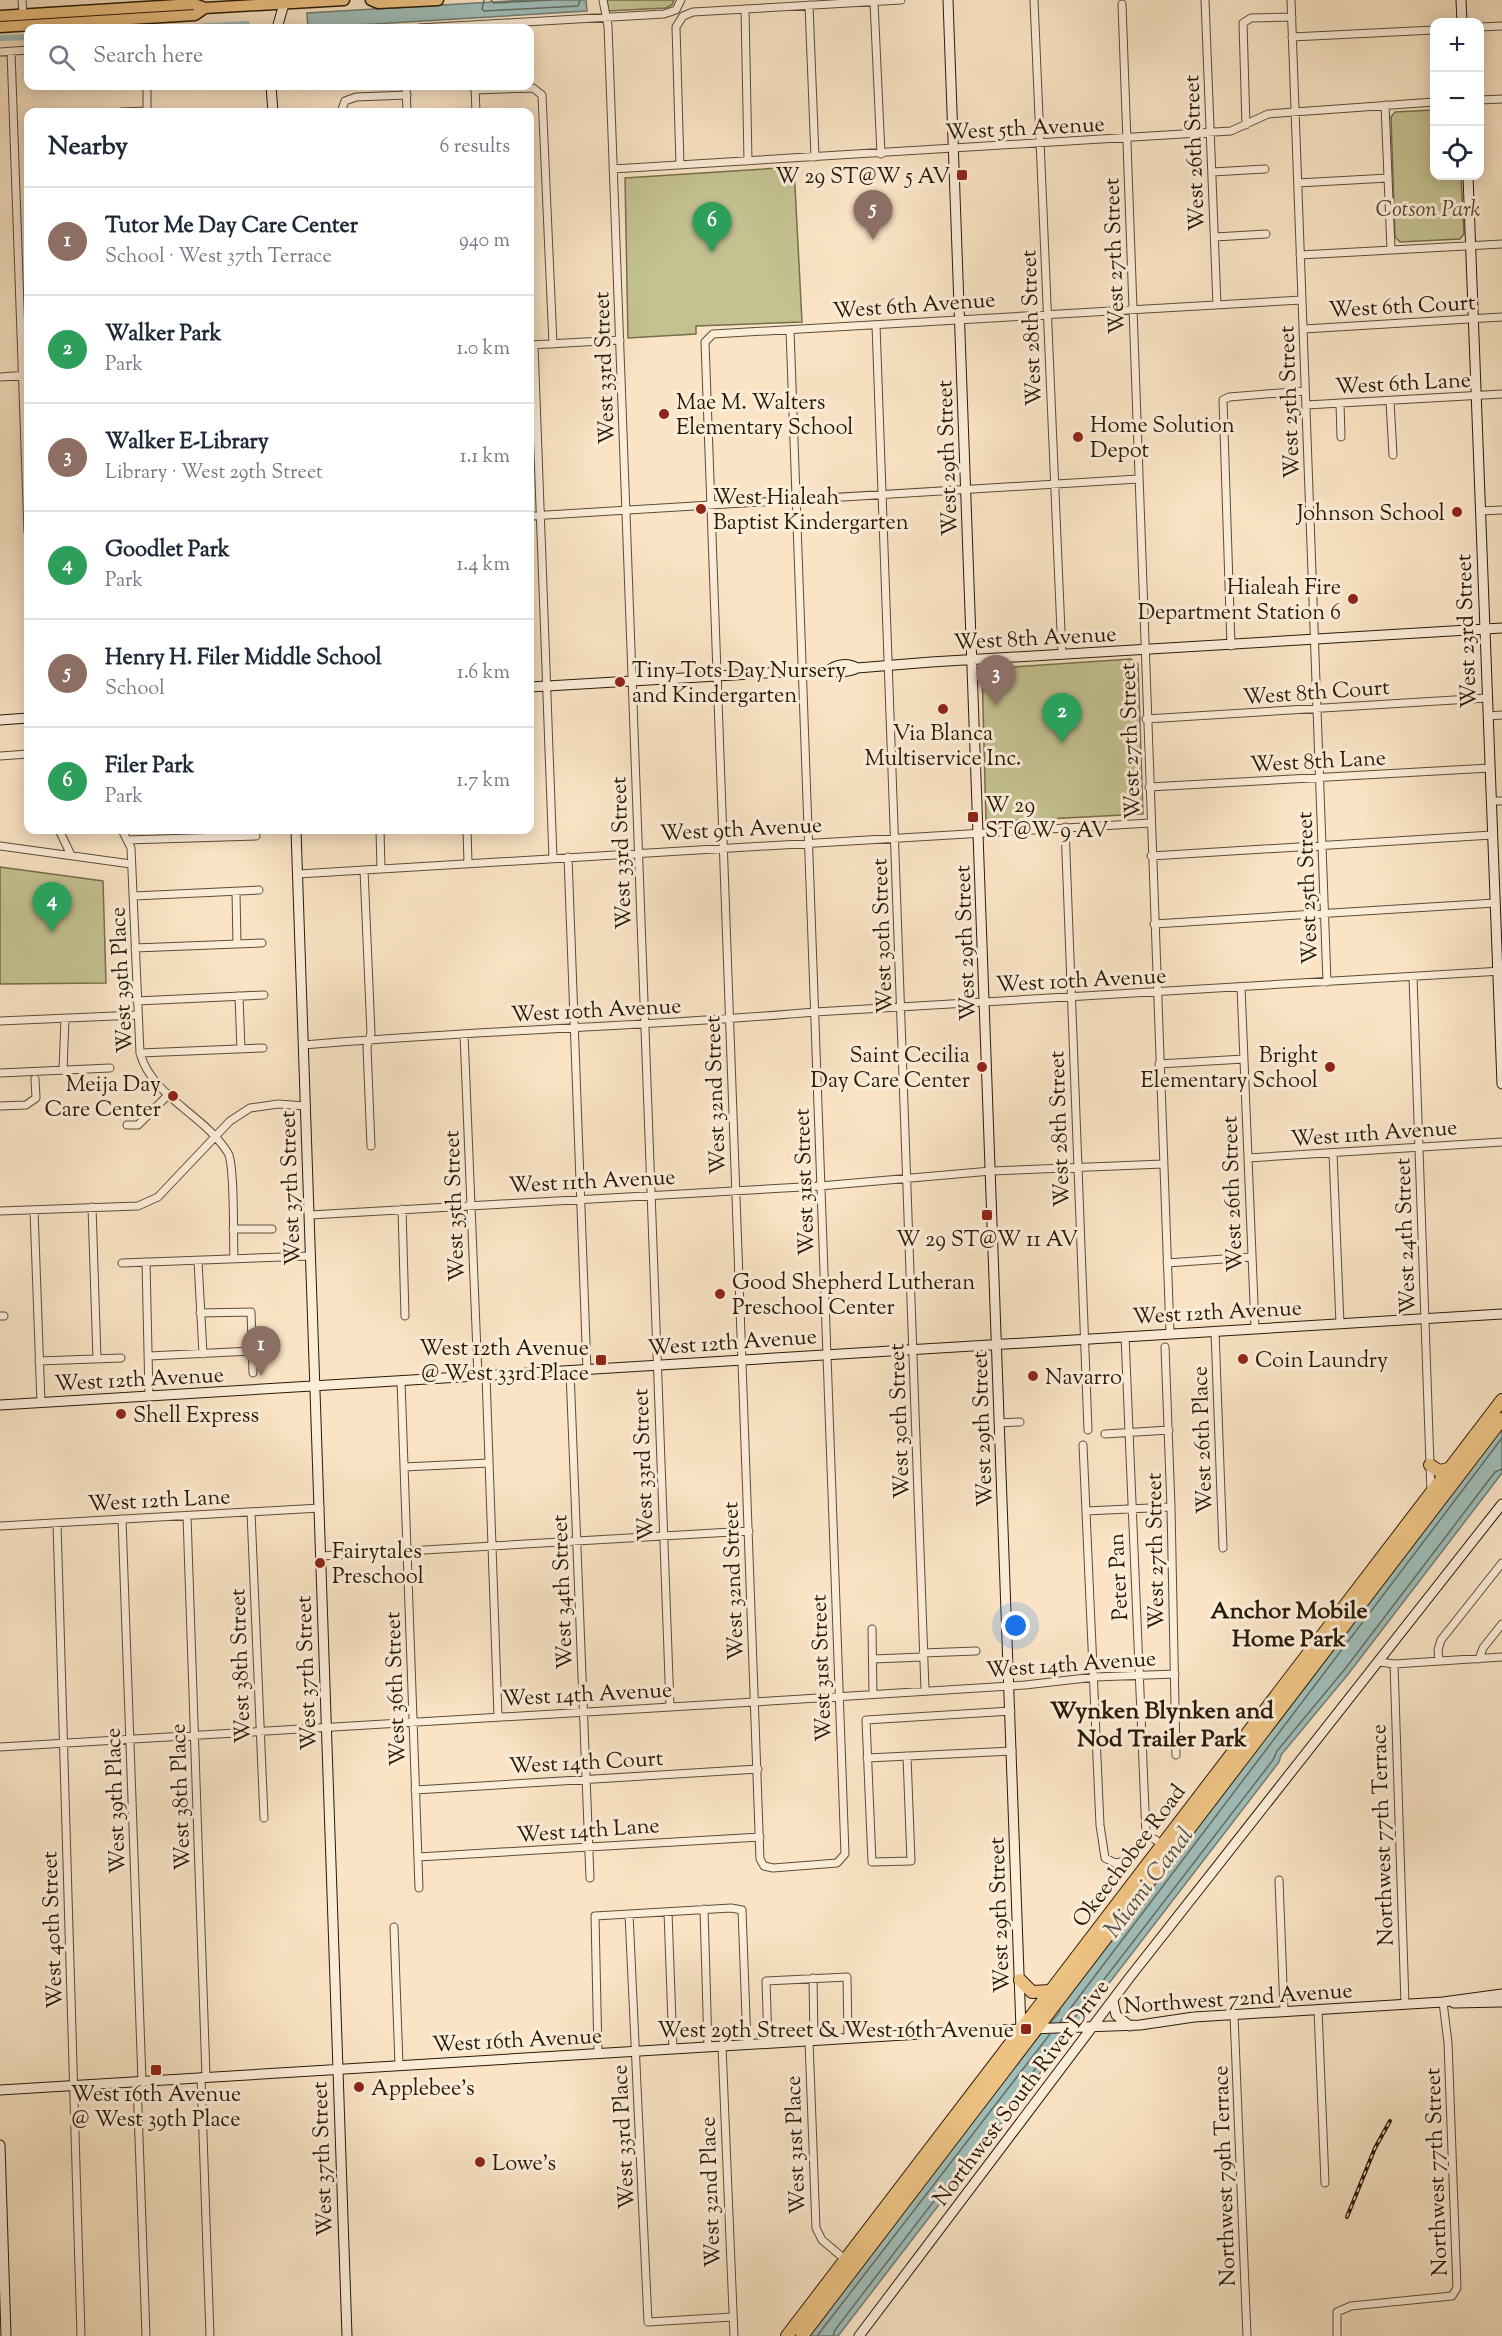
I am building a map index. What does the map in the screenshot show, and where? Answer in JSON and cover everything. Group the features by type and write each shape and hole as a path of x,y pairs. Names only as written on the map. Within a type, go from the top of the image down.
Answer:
{"highway":[{"name":"Okeechobee Road","path":"802,2336 850,2263 1021,2029 1502,1400"},
{"name":"Okeechobee Road","path":"787,2336 850,2263 1041,2029 1502,1419"},
{"path":"1430,1465 1439,1471 1449,1469"},
{"path":"1424,1521 1431,1493"},
{"path":"1020,1980 1032,1992 1050,1991"}],"main road":[{"path":"48,24 195,15 205,8 220,4 344,0"},
{"path":"371,0 378,3 438,0"},
{"path":"144,18 150,14 153,3"},
{"path":"0,16 153,3 194,4 205,8"},
{"path":"0,27 24,26"}],"street":[{"path":"22,0 23,14"},
{"name":"West 33rd Street","path":"603,0 606,18 620,340 670,1706"},
{"path":"507,24 670,13 676,10 681,0"},
{"path":"680,165 676,27 683,16 693,12 900,0"},
{"path":"938,0 948,2"},
{"name":"West 28th Street","path":"1034,0 1062,655"},
{"name":"West 26th Street","path":"1205,0 1217,305"},
{"name":"West 25th Street","path":"1291,0 1327,982"},
{"path":"1461,0 1462,18"},
{"path":"278,24 284,2"},
{"path":"874,2 881,154"},
{"name":"West 29th Street","path":"948,2 980,831 1021,2029"},
{"name":"West 27th Street","path":"1122,4 1125,138 1170,1333"},
{"path":"809,5 815,158"},
{"path":"745,9 748,161"},
{"path":"1246,125 1243,23 1251,18 1292,17"},
{"path":"1484,27 1502,26"},
{"path":"1292,37 1430,30"},
{"path":"0,52 24,50"},
{"path":"11,51 24,352"},
{"path":"534,89 542,95 553,344"},
{"path":"147,90 147,108"},
{"path":"271,90 273,108"},
{"path":"406,90 407,108"},
{"path":"475,90 476,108"},
{"path":"342,108 345,101 356,97 406,95"},
{"path":"1484,100 1502,99"},
{"name":"West 5th Avenue","path":"613,169 1211,133 1231,131 1268,114 1430,102"},
{"path":"1385,105 1391,249"},
{"path":"1212,172 1265,169"},
{"path":"1298,183 1388,178"},
{"name":"West 23rd Street","path":"1468,180 1492,835 1500,972 1502,1084"},
{"path":"1215,237 1266,234"},
{"path":"1300,255 1502,244"},
{"name":"West 6th Avenue","path":"708,337 713,334 1302,300"},
{"name":"West 6th Court","path":"1304,329 1502,317"},
{"name":"West 30th Street","path":"876,325 925,1690"},
{"name":"West 31st Street","path":"760,1853 764,1866 773,1868 837,1863 843,1860 845,1854 790,330"},
{"name":"West 32nd Street","path":"708,337 705,342 760,1853"},
{"path":"534,345 620,340"},
{"path":"0,377 24,375"},
{"path":"534,383 553,858"},
{"name":"West 6th Lane","path":"1231,646 1223,400 1229,397 1305,391"},
{"name":"West 6th Lane","path":"1306,405 1502,394"},
{"path":"1390,401 1393,455"},
{"path":"1340,403 1341,436"},
{"path":"534,516 1138,479"},
{"path":"1480,511 1502,510"},
{"name":"West 8th Avenue","path":"534,687 829,670 835,666 850,664 857,668 1502,628"},
{"name":"West 8th Court","path":"1146,719 1487,698"},
{"path":"1488,716 1502,715"},
{"path":"0,720 24,718"},
{"path":"0,756 24,754"},
{"name":"West 8th Lane","path":"1149,787 1490,768"},
{"path":"1491,801 1502,801"},
{"name":"West 9th Avenue","path":"298,874 1150,822"},
{"name":"West 28th Street","path":"1065,827 1088,1430"},
{"path":"61,834 71,855"},
{"name":"West 39th Place","path":"124,834 131,864 134,896 140,1053 149,1075 214,1137"},
{"path":"127,840 222,834"},
{"path":"241,834 256,836"},
{"name":"West 37th Street","path":"296,834 317,1387 347,2336"},
{"path":"380,834 381,869"},
{"path":"467,834 468,863"},
{"path":"1151,856 1492,835"},
{"path":"0,846 131,864"},
{"path":"568,857 587,1370"},
{"path":"364,870 371,1033 367,1047 371,1146"},
{"path":"134,896 236,893 260,890"},
{"path":"236,893 237,944"},
{"path":"1154,924 1495,903"},
{"path":"135,948 262,943"},
{"name":"West 10th Avenue","path":"303,1045 369,1039 729,1020 815,1012 1071,996 1500,972"},
{"name":"West 24th Street","path":"1413,977 1431,1493"},
{"name":"West 26th Street","path":"1241,987 1255,1328"},
{"path":"137,1001 264,995"},
{"path":"239,996 241,1049"},
{"path":"0,1021 137,1015"},
{"path":"63,1070 65,1019"},
{"name":"West 35th Street","path":"464,1034 471,1205 489,1463 498,1716"},
{"path":"140,1053 263,1048"},
{"path":"1159,1064 1244,1059"},
{"path":"0,1073 110,1068"},
{"path":"0,1106 26,1106 36,1098 35,1079"},
{"path":"128,1125 138,1125 169,1094"},
{"path":"0,1211 138,1206 158,1197 230,1121 250,1108 278,1104 306,1106"},
{"path":"214,1137 229,1155 234,1259"},
{"name":"West 11th Avenue","path":"1248,1158 1502,1142"},
{"path":"1333,1153 1340,1324"},
{"name":"West 11th Avenue","path":"310,1215 820,1186 991,1171 1163,1164"},
{"path":"92,1207 97,1359"},
{"path":"402,1209 405,1316"},
{"path":"34,1210 41,1403"},
{"path":"233,1229 272,1228"},
{"path":"122,1263 311,1256"},
{"path":"1167,1263 1252,1257"},
{"path":"198,1261 203,1354"},
{"path":"146,1262 149,1396"},
{"path":"200,1313 251,1312 253,1373"},
{"name":"West 12th Avenue","path":"0,1405 1502,1314"},
{"name":"West 26th Place","path":"1215,1331 1223,1548"},
{"name":"Peter Pan","path":"1125,1336 1146,1834"},
{"name":"West 27th Street","path":"1165,1347 1176,1755"},
{"path":"149,1356 252,1352"},
{"path":"39,1361 121,1358"},
{"name":"West 34th Street","path":"570,1371 590,1878"},
{"name":"West 36th Street","path":"401,1381 419,1888"},
{"path":"999,1423 1020,1422"},
{"path":"1105,1434 1169,1430"},
{"path":"1083,1445 1100,1825 1104,1851 1109,1862 1123,1862 1137,1853 1146,1834 1162,1844"},
{"path":"404,1467 489,1463"},
{"name":"Northwest South River Drive","path":"859,2336 1077,2043 1094,2026 1258,1812 1380,1662 1502,1504"},
{"path":"1086,1511 1171,1507"},
{"name":"West 12th Lane","path":"0,1526 320,1508"},
{"name":"West 38th Street","path":"251,1512 264,1818"},
{"name":"West 38th Place","path":"187,1516 210,2336"},
{"name":"West 39th Place","path":"122,1519 146,2336"},
{"name":"West 40th Street","path":"57,1523 81,2336"},
{"path":"321,1556 749,1531"},
{"path":"1439,1661 1438,1650 1442,1640 1502,1563"},
{"path":"1479,1659 1502,1624"},
{"path":"872,1629 873,1694"},
{"path":"873,1659 976,1651"},
{"path":"1380,1662 1394,1664 1502,1657"},
{"name":"Northwest 77th Terrace","path":"1394,1664 1405,2004"},
{"name":"West 14th Avenue","path":"0,1747 838,1697 1010,1686 1095,1677 1175,1674"},
{"path":"907,1756 911,1861 872,1862 866,1720 1011,1712"},
{"path":"867,1758 1012,1750"},
{"name":"West 14th Court","path":"415,1790 758,1769"},
{"name":"West 14th Lane","path":"418,1857 760,1837"},
{"path":"1279,1880 1284,2011"},
{"path":"704,1909 708,2047"},
{"path":"598,2053 595,1916 704,1909 742,1910 747,2044"},
{"path":"668,1912 673,2049"},
{"name":"West 33rd Place","path":"629,1914 648,2322 732,2317"},
{"path":"394,1927 399,2065"},
{"path":"768,2043 766,1981 813,1978 847,1977 848,2038"},
{"name":"West 31st Place","path":"813,1978 811,2040 816,2228 822,2240 850,2263"},
{"name":"Northwest 72nd Avenue","path":"1041,2029 1130,2026 1234,2014 1443,2002 1502,1994"},
{"path":"1113,2001 1116,2015 1130,2026"},
{"name":"Northwest 72nd Avenue","path":"1443,2002 1471,2004 1502,2002"},
{"name":"Northwest 77th Street","path":"1337,2336 1337,2312 1351,2306 1452,2296 1457,2288 1448,2043 1443,2002"},
{"path":"1318,2009 1325,2183"},
{"name":"Northwest 79th Terrace","path":"1234,2014 1247,2336"},
{"path":"1073,2027 1077,2043"},
{"name":"West 16th Avenue","path":"0,2090 811,2040 1041,2029"},
{"name":"West 32nd Place","path":"722,2046 734,2336"},
{"path":"0,2145 6,2336"}],"green space":[{"path":"607,0 674,0 672,5 666,8 608,11"},
{"name":"Cotson Park","path":"1430,110 1430,180 1461,180 1464,234 1460,239 1400,242 1395,237 1391,117 1395,112"},
{"path":"794,167 802,322 696,326 696,334 628,338 625,178"},
{"path":"1131,659 1138,664 1143,814 986,822 982,669"},
{"path":"0,867 103,881 106,983 0,984"}],"water":[{"path":"527,0 586,0 587,11 374,24 308,24 307,13"},
{"path":"1502,1428 1502,1473 1349,1673 1281,1755 1279,1762 838,2336 809,2336 1030,2046 1059,2013 1060,2006"}],"waterway":[{"path":"0,38 24,37"}],"railway":[{"path":"1347,2217 1375,2148 1390,2121"}],"place":[{"name":"W 29 ST@W 5 AV","path":"962,175"},
{"name":"Henry H. Filer Middle School","path":"873,240"},
{"name":"Filer Park","path":"712,252"},
{"name":"Mae M. Walters Elementary School","path":"664,414"},
{"name":"Home Solution Depot","path":"1078,437"},
{"name":"West Hialeah Baptist Kindergarten","path":"701,509"},
{"name":"Johnson School","path":"1457,512"},
{"name":"Hialeah Fire Department Station 6","path":"1353,599"},
{"name":"Tiny Tots Day Nursery and Kindergarten","path":"620,682"},
{"name":"Walker E-Library","path":"996,705"},
{"name":"Via Blanca Multiservice Inc.","path":"943,709"},
{"name":"Walker Park","path":"1062,743"},
{"name":"W 29 ST@W 9 AV","path":"973,817"},
{"name":"Goodlet Park","path":"52,932"},
{"name":"Saint Cecilia Day Care Center","path":"982,1067"},
{"name":"Bright Elementary School","path":"1330,1067"},
{"name":"Meija Day Care Center","path":"173,1096"},
{"name":"W 29 ST@W 11 AV","path":"987,1215"},
{"name":"Good Shepherd Lutheran Preschool Center","path":"720,1294"},
{"name":"Coin Laundry","path":"1243,1359"},
{"name":"West 12th Avenue @ West 33rd Place","path":"601,1360"},
{"name":"Tutor Me Day Care Center","path":"261,1376"},
{"name":"Navarro","path":"1033,1376"},
{"name":"Shell Express","path":"121,1414"},
{"name":"Fairytales Preschool","path":"320,1563"},
{"name":"West 29th Street & West 16th Avenue","path":"1026,2029"},
{"name":"West 16th Avenue @ West 39th Place","path":"156,2070"},
{"name":"Applebee's","path":"359,2087"},
{"name":"Lowe's","path":"480,2162"}],"district":[{"name":"Anchor Mobile Home Park","path":"1289,1624"},
{"name":"Wynken Blynken and Nod Trailer Park","path":"1162,1724"}],"water label":[{"name":"Miami Canal","path":"1148,1882"}]}
